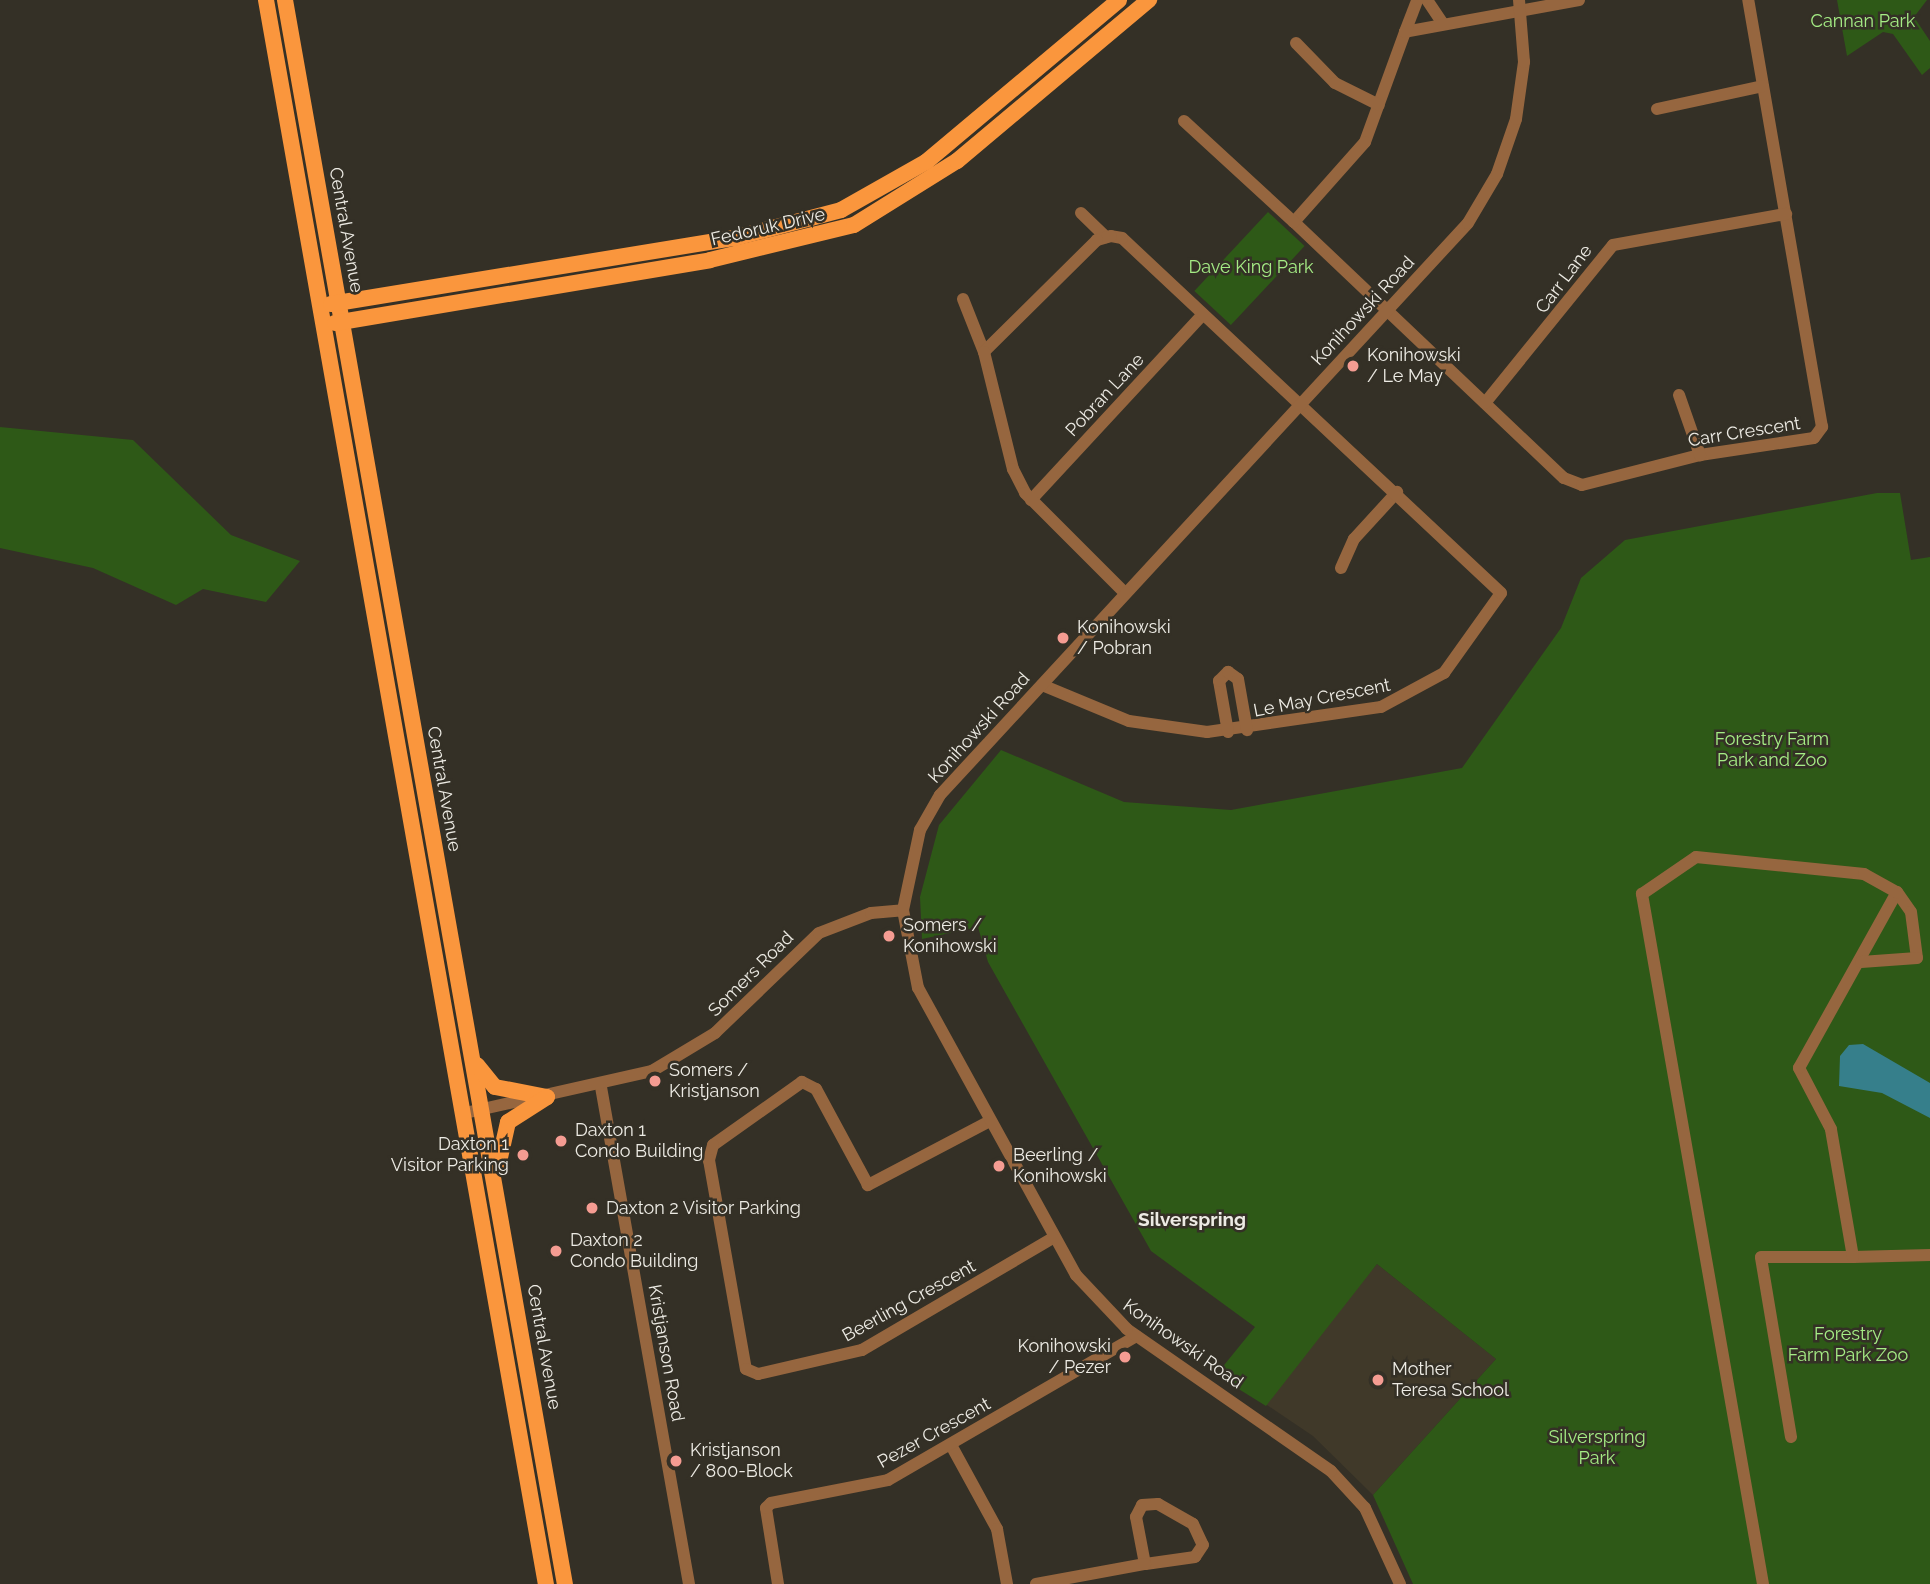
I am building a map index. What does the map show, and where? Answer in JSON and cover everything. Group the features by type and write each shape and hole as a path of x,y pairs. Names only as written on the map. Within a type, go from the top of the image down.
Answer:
{"main road":[{"path":"266,0 546,1584"},
{"name":"Central Avenue","path":"285,0 498,1192 565,1584"},
{"name":"Fedoruk Drive","path":"321,306 735,238 841,210 926,162 1119,0"},
{"name":"Fedoruk Drive","path":"324,325 755,252 854,225 957,161 1149,0"},
{"path":"473,1058 495,1087 547,1097"},
{"path":"498,1192 504,1128 547,1097"}],"street":[{"path":"1294,222 1358,153 1379,105 1417,0"},
{"path":"1427,0 1443,24"},
{"path":"1405,32 1519,5 1579,0"},
{"name":"Carr Crescent","path":"1184,121 1573,484 1700,455 1814,438 1822,427 1748,0"},
{"name":"Konihowski Road","path":"1400,1584 1364,1508 1331,1471 1136,1336 1100,1305 1054,1238 988,1122 918,988 903,909 920,830 940,795 1457,237 1497,174 1522,83 1519,5"},
{"path":"1296,43 1335,83 1379,105"},
{"path":"1657,109 1763,86"},
{"path":"984,352 1105,237 1081,213"},
{"name":"Carr Lane","path":"1485,403 1613,245 1786,214"},
{"name":"Le May Crescent","path":"1042,685 1147,726 1228,732 1247,730 1409,697 1454,662 1500,600 1495,582 1122,238 1105,237"},
{"path":"963,299 984,352 1013,468 1031,500 1125,593"},
{"name":"Pobran Lane","path":"1031,500 1203,314"},
{"path":"1679,395 1692,418 1700,455"},
{"path":"1341,568 1354,539 1396,492"},
{"path":"1228,732 1219,681 1228,672 1238,679 1247,730"},
{"path":"1763,1584 1642,894 1696,857 1715,856 1864,874 1897,892 1911,912 1924,958 1861,962"},
{"path":"1853,1257 1831,1129 1799,1068 1861,962 1897,892"},
{"name":"Somers Road","path":"465,1114 600,1087 652,1071 705,1040 819,933 871,913 903,909"},
{"name":"Beerling Crescent","path":"988,1122 868,1185 816,1089 802,1082 713,1145 709,1160 746,1368 758,1374 863,1350 1054,1238"},
{"name":"Kristjanson Road","path":"600,1087 689,1584"},
{"path":"1791,1437 1761,1258 1853,1257 1883,1261 1930,1255"},
{"name":"Pezer Crescent","path":"778,1584 765,1508 771,1503 870,1487 951,1445 1136,1336"},
{"path":"951,1445 997,1529 1007,1584"},
{"path":"1035,1584 1195,1557 1203,1545 1193,1524 1158,1504 1142,1505 1136,1517 1145,1564"}],"shaded area":[{"name":"Mother Teresa School","path":"1377,1264 1496,1359 1373,1495 1313,1436 1261,1401"}],"green space":[{"name":"Cannan Park","path":"1837,0 1927,0 1914,17 1930,41 1930,68 1922,75 1893,34 1883,32 1847,56"},
{"name":"Dave King Park","path":"1268,212 1305,246 1231,325 1194,291"},
{"path":"0,427 133,440 231,535 300,561 266,602 203,589 176,605 93,568 0,548"},
{"path":"1877,493 1900,493 1911,560 1930,557 1930,1584 1413,1584 1373,1495 1496,1359 1377,1264 1266,1406 1216,1375 1255,1327 1151,1251 988,962 978,927 922,939 920,897 939,825 1001,750 1124,802 1231,810 1462,768 1561,628 1581,578 1625,540"}],"water":[{"path":"1863,1044 1930,1083 1930,1118 1882,1093 1839,1086 1840,1056 1849,1045"}],"place":[{"name":"Konihowski / Le May","path":"1353,366"},
{"name":"Konihowski / Pobran","path":"1063,638"},
{"name":"Somers / Konihowski","path":"889,936"},
{"name":"Somers / Kristjanson","path":"655,1081"},
{"name":"Daxton 1 Condo Building","path":"561,1141"},
{"name":"Daxton 1 Visitor Parking","path":"523,1155"},
{"name":"Beerling / Konihowski","path":"999,1166"},
{"name":"Daxton 2 Visitor Parking","path":"592,1208"},
{"name":"Daxton 2 Condo Building","path":"556,1251"},
{"name":"Konihowski / Pezer","path":"1125,1357"},
{"name":"Mother Teresa School","path":"1378,1380"},
{"name":"Kristjanson / 800-Block","path":"676,1461"}],"district":[{"name":"Silverspring","path":"1192,1220"}],"park label":[{"name":"Forestry Farm Park and Zoo","path":"1772,750"},
{"name":"Forestry Farm Park Zoo","path":"1848,1345"},
{"name":"Silverspring Park","path":"1597,1448"}]}
